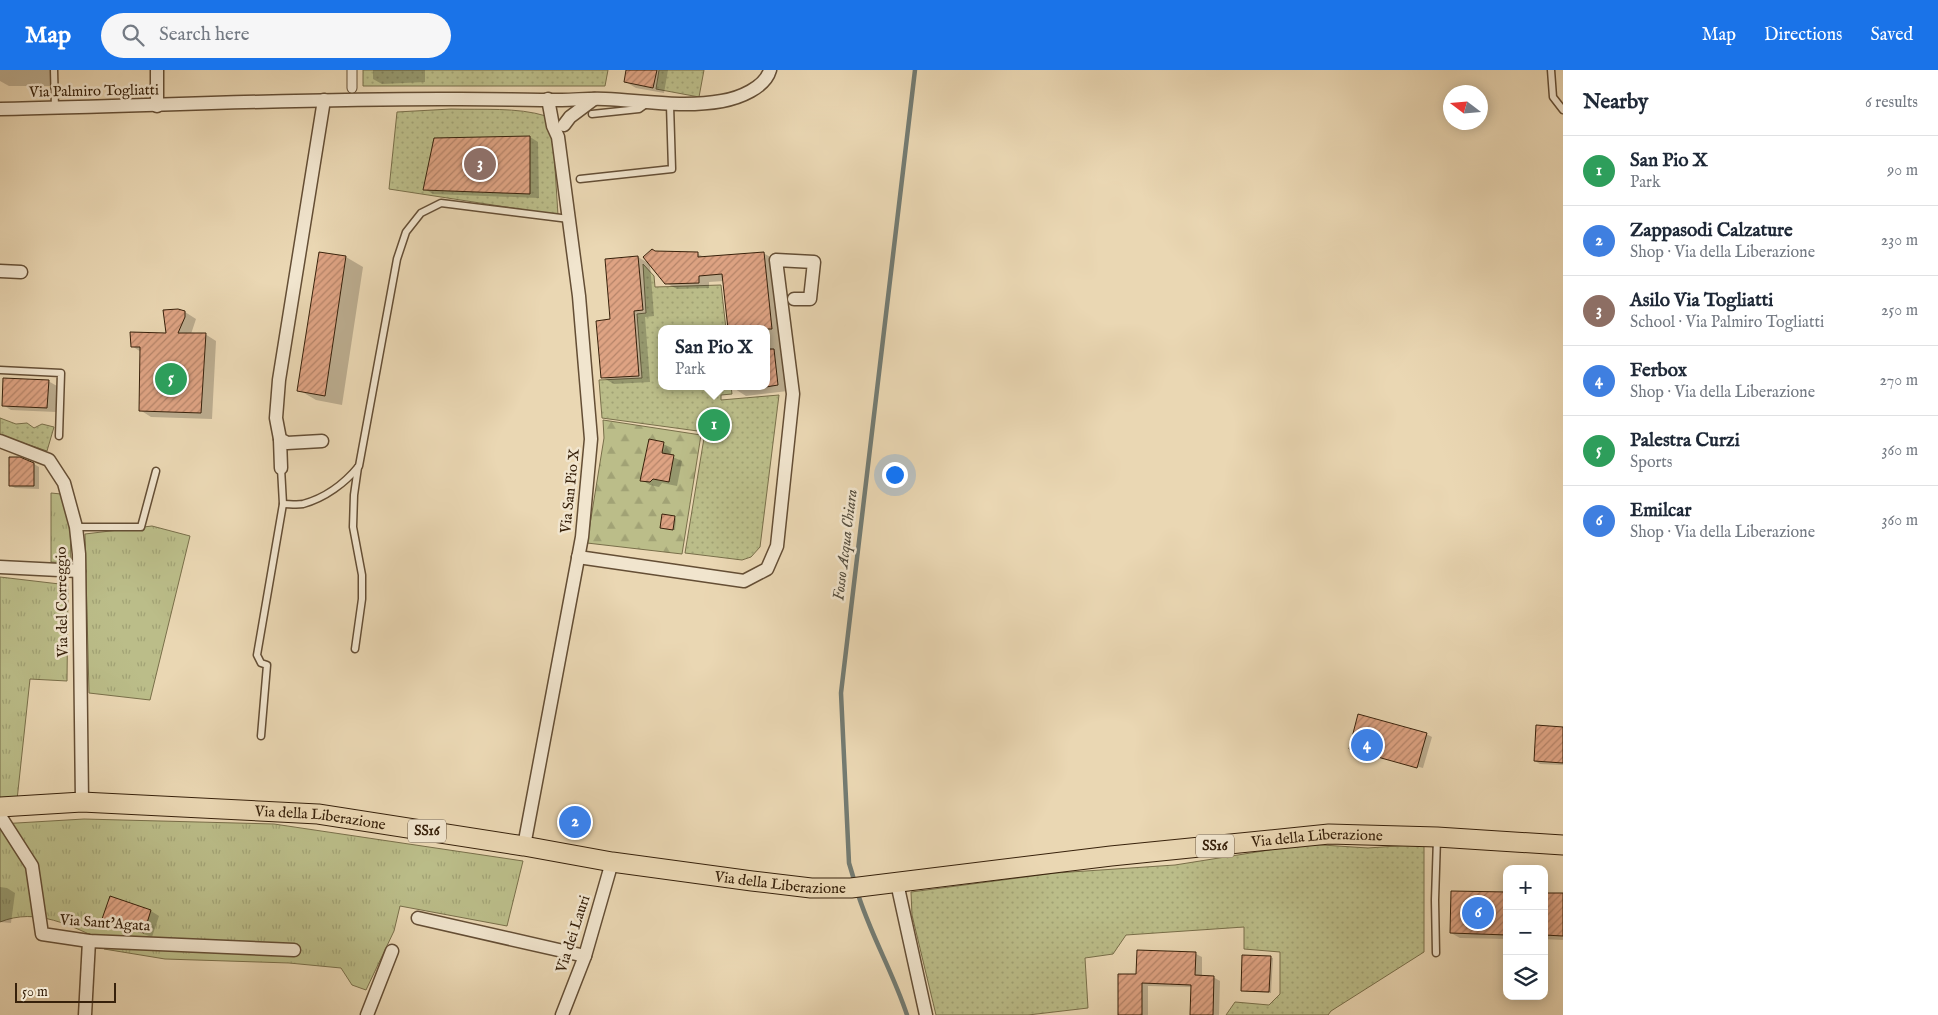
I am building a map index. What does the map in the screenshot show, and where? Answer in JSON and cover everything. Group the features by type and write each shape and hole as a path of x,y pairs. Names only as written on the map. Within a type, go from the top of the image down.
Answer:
{"main road":[{"name":"Via della Liberazione","path":"0,808 82,802 318,814 524,846 612,862 811,888 859,887 1111,856 1329,834 1437,837 1563,845"}],"street":[{"path":"157,70 157,106"},
{"path":"352,70 352,88"},
{"path":"548,100 594,98 670,105 724,100 738,96 758,86 770,70"},
{"path":"561,131 575,113 594,98"},
{"name":"Via Palmiro Togliatti","path":"0,109 324,100 548,100"},
{"path":"281,468 280,439 276,418 279,380 324,100"},
{"name":"Via San Pio X","path":"548,100 553,126 561,131"},
{"name":"Via San Pio X","path":"524,846 582,537 591,439 579,296 569,219 561,131 565,100"},
{"path":"578,557 744,581 767,568 777,546 793,394 776,260 814,262 810,299 794,299"},
{"path":"0,271 21,272"},
{"path":"280,439 287,443 322,441"},
{"name":"Via del Correggio","path":"0,442 49,460 64,483 76,527 79,571 82,802"},
{"path":"0,567 79,571"},
{"name":"Via Sant'Agata","path":"0,816 32,866 42,934 89,941 294,950"},
{"name":"Via dei Lauri","path":"562,1015 585,956 612,862"},
{"path":"897,883 926,1015"},
{"path":"418,918 585,956"},
{"path":"85,1015 89,941"},
{"path":"367,1015 392,951"}],"lane":[{"path":"54,70 55,108"},
{"path":"1552,70 1553,97 1563,110"},
{"path":"592,114 638,109 648,103"},
{"path":"580,179 672,169 670,105"},
{"path":"355,649 362,575 353,527 354,496 397,259 406,232 421,213 441,203 569,219"},
{"path":"0,370 61,373 59,436"},
{"path":"283,504 303,504 332,491 351,475 358,466"},
{"path":"261,736 267,665 261,663 257,655 283,504 281,468"},
{"path":"76,527 141,527 156,470"},
{"path":"1436,953 1437,837"}],"green space":[{"path":"363,70 608,70 605,86 363,86"},
{"path":"659,70 704,70 699,97 656,89"},
{"path":"451,109 511,110 546,116 553,137 558,215 389,189 397,112"},
{"path":"643,264 654,276 655,287 721,285 726,325 658,325 658,390 732,390 732,394 721,395 721,400 779,395 760,547 751,557 742,560 685,553 705,432 602,418 599,380 642,378 637,314 646,313"},
{"path":"0,418 16,424 27,423 34,428 42,424 54,427 47,451 0,435"},
{"path":"603,420 701,435 682,554 587,543 604,438"},
{"path":"51,493 61,494 70,524 71,563 51,562"},
{"path":"152,526 190,536 150,700 89,693 85,534"},
{"path":"0,577 68,585 67,681 30,679 17,800 0,801"},
{"path":"84,819 274,824 523,861 507,926 400,906 394,931 366,990 352,985 341,968 289,963 165,959 104,949 104,941 54,920 27,917 0,922 0,824"},
{"path":"1307,844 1368,848 1424,844 1424,952 1331,1011 1328,1015 1226,1015 1235,1002 1269,1005 1280,994 1280,952 1244,949 1244,927 1126,935 1113,954 1085,958 1088,1008 1028,1015 936,1015 912,915 911,892 1056,873 1175,865"}],"building":[{"path":"626,70 657,70 653,88 624,82"},
{"path":"530,136 530,194 423,190 434,138"},
{"path":"652,249 655,251 698,252 698,257 764,252 772,329 770,329 770,325 728,325 722,274 699,276 699,283 665,284 643,257"},
{"path":"319,252 346,256 325,396 297,391"},
{"path":"638,256 643,310 634,311 639,376 601,378 596,321 610,319 605,259"},
{"path":"178,309 185,311 185,317 178,333 206,333 201,413 139,411 140,347 131,347 130,332 166,333 163,310"},
{"path":"770,349 774,349 778,385 770,386"},
{"path":"3,378 49,380 47,408 2,406"},
{"path":"649,439 664,442 662,453 674,455 669,482 653,479 650,482 640,481"},
{"path":"9,457 20,457 34,463 34,486 9,486"},
{"path":"662,514 675,516 673,530 660,528"},
{"path":"1358,714 1427,733 1417,768 1349,749"},
{"path":"1536,725 1563,727 1563,763 1534,761"},
{"path":"1451,891 1503,892 1503,935 1450,933"},
{"path":"1548,893 1563,893 1563,936 1548,935"},
{"path":"110,896 151,910 144,933 102,919"},
{"path":"1137,950 1196,952 1195,975 1214,976 1213,1015 1190,1015 1191,985 1142,983 1142,1015 1118,1015 1118,974 1136,974"},
{"path":"1242,955 1271,956 1269,992 1241,991"}],"waterway":[{"name":"Fosso Acqua Chiara","path":"855,883 849,863 841,693 915,70"},
{"name":"Fosso Acqua Chiara","path":"857,891 907,1015"}],"place":[{"name":"Asilo Via Togliatti","path":"480,164"},
{"name":"Palestra Curzi","path":"171,379"},
{"name":"San Pio X","path":"714,425"},
{"name":"Ferbox","path":"1367,745"},
{"name":"Zappasodi Calzature","path":"575,822"},
{"name":"Emilcar","path":"1478,913"}]}
